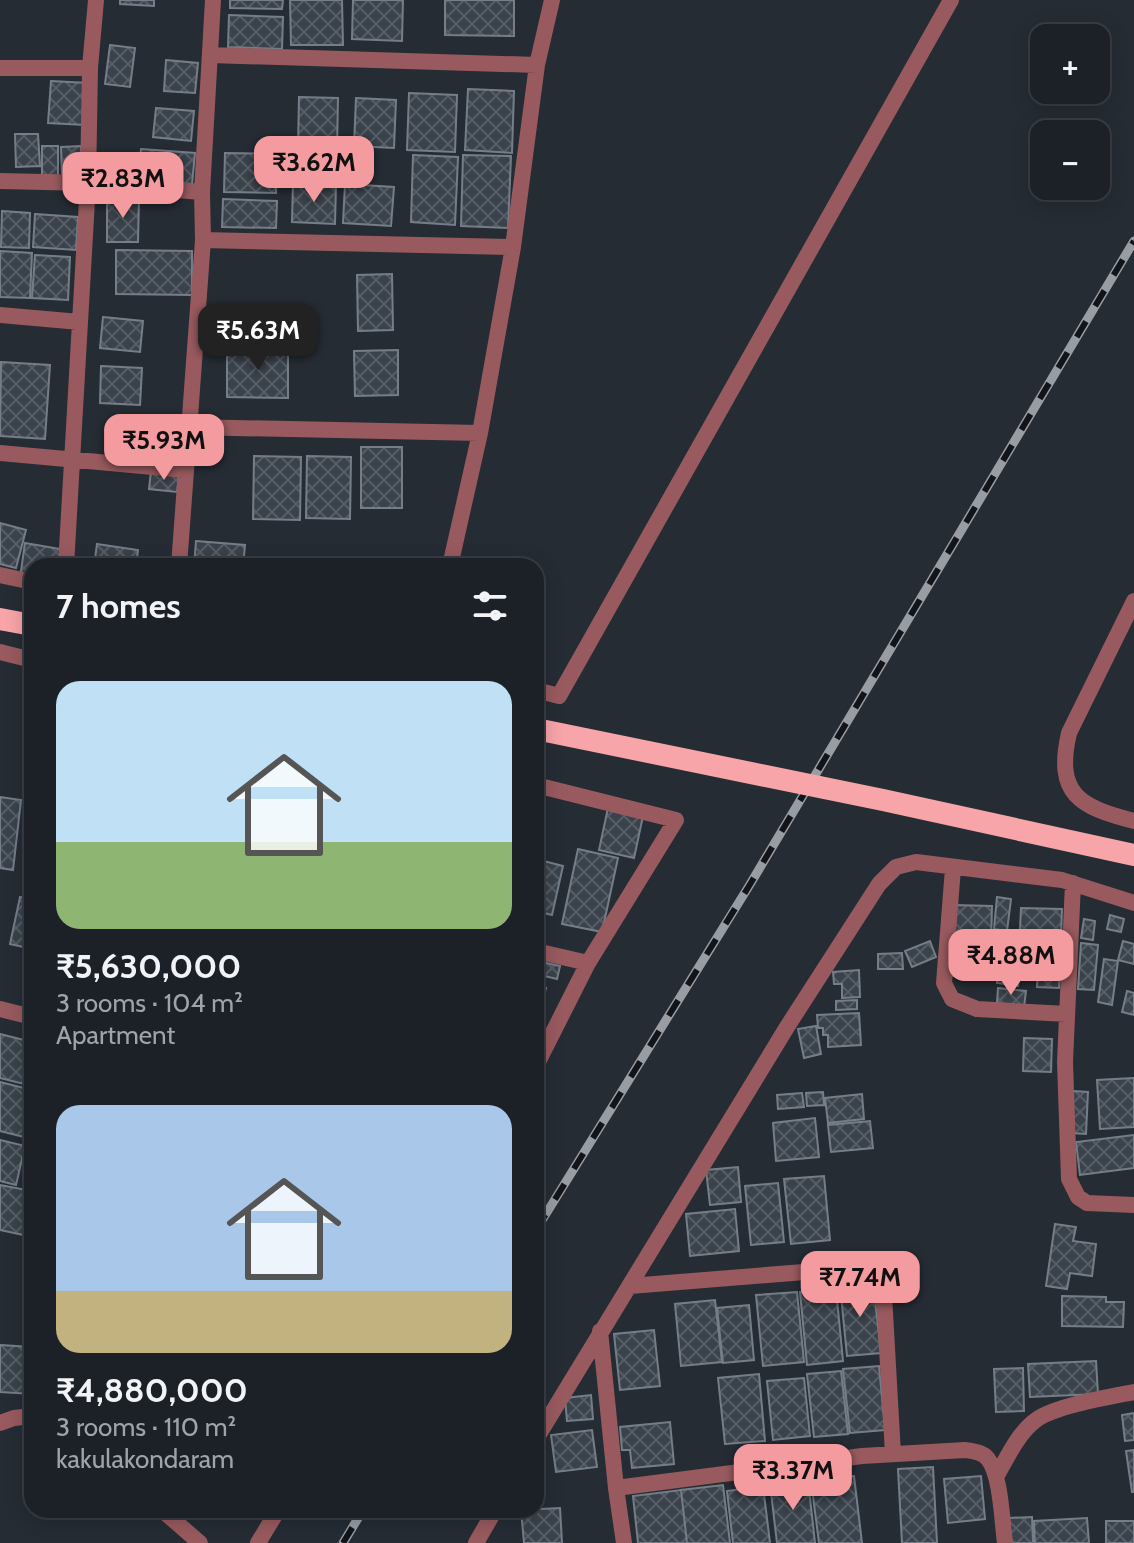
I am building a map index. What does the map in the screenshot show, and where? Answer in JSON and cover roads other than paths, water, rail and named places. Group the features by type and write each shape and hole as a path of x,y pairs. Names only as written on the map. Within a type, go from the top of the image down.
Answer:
{"highway":[{"path":"0,619 24,624"},
{"path":"544,731 1134,855"}],"street":[{"path":"66,558 96,0"},
{"path":"180,558 203,240 202,192 213,0"},
{"path":"452,558 480,433 513,247 537,65 552,0"},
{"path":"544,692 559,696 951,0"},
{"path":"210,55 537,65"},
{"path":"0,68 90,68"},
{"path":"0,181 88,183 202,192"},
{"path":"203,240 513,247"},
{"path":"0,315 80,322"},
{"path":"189,427 480,433"},
{"path":"0,453 186,470"},
{"path":"0,575 24,580"},
{"path":"1134,601 1069,733 1064,757 1064,776 1072,794 1110,815 1134,821"},
{"path":"0,652 24,658"},
{"path":"544,787 676,820 588,963 544,1050"},
{"path":"544,1426 787,1027 879,884 896,867 916,862 1073,883 1134,903"},
{"path":"953,868 944,983 952,999 977,1009 1067,1014"},
{"path":"1073,883 1065,1062 1069,1179 1078,1197 1087,1203 1134,1205"},
{"path":"544,953 588,963"},
{"path":"0,1009 24,1015"},
{"path":"630,1286 854,1268 866,1271 877,1280 884,1295 893,1454"},
{"path":"600,1331 624,1543"},
{"path":"996,1477 1017,1441 1034,1421 1052,1411 1134,1392"},
{"path":"0,1423 24,1417"},
{"path":"616,1488 893,1454 965,1450 987,1457 996,1477 1005,1543"},
{"path":"171,1518 200,1543"},
{"path":"258,1543 273,1518"},
{"path":"476,1543 490,1518"}],"railway":[{"path":"544,1217 749,886 1134,241"},
{"path":"343,1543 358,1518"}]}
